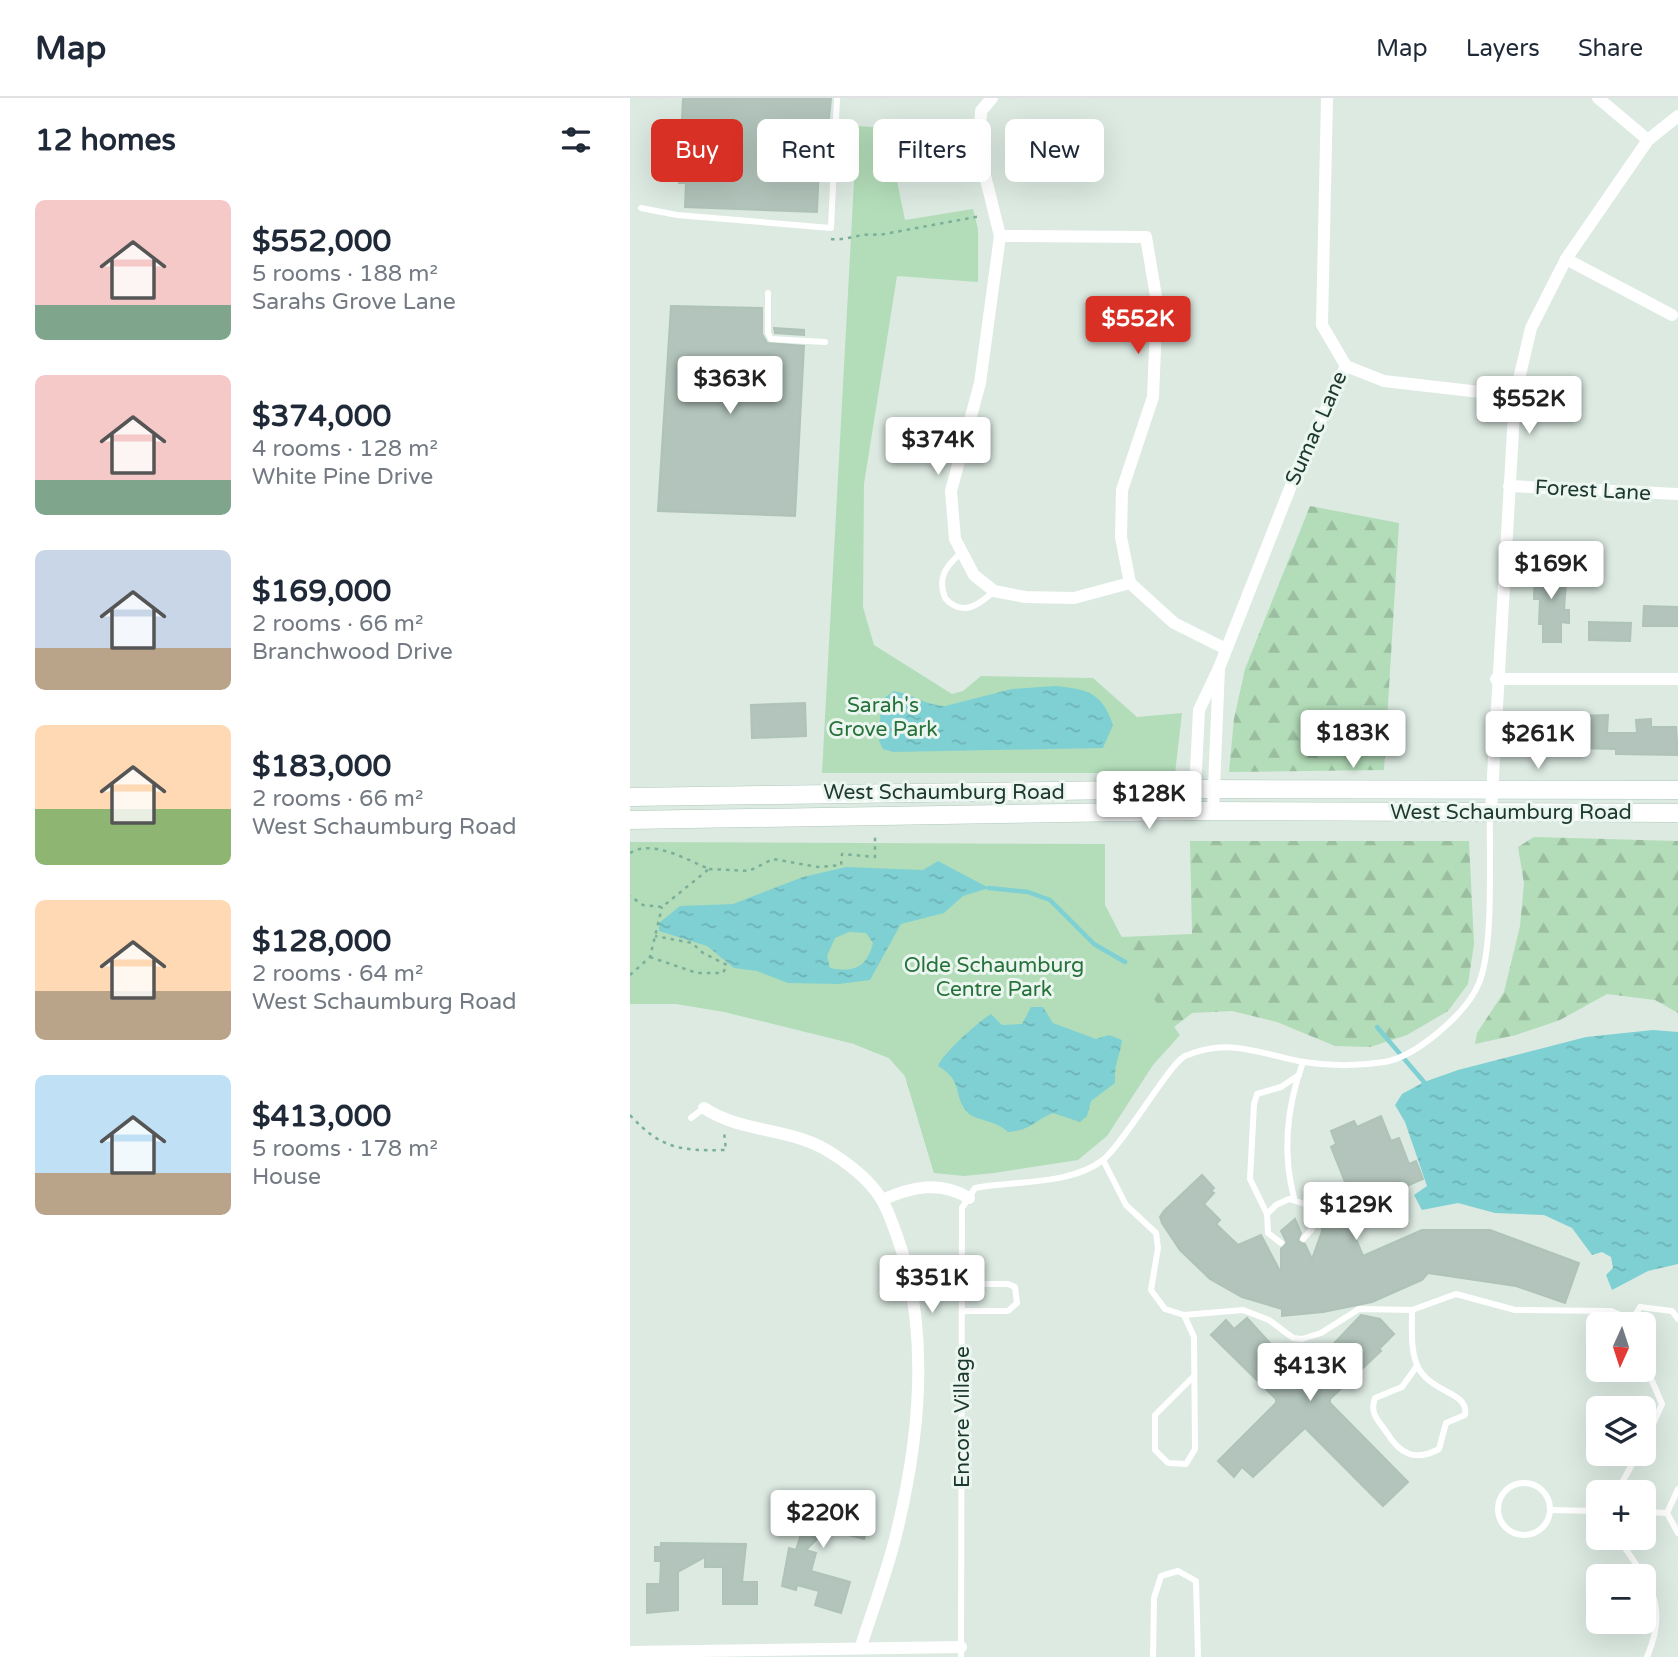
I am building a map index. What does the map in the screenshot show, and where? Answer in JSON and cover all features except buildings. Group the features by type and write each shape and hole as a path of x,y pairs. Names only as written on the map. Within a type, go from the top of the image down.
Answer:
{"main road":[{"name":"West Schaumburg Road","path":"630,797 1193,789 1678,790"},
{"name":"West Schaumburg Road","path":"630,820 1213,810 1678,813"}],"street":[{"path":"992,98 981,111 979,151 1000,236 980,383 951,491 955,540 974,575 994,591 1025,597 1074,598 1129,583"},
{"name":"Sumac Lane","path":"1194,811 1199,710 1219,668 1298,468 1346,366 1322,325 1327,98"},
{"path":"1598,98 1648,140"},
{"path":"1490,811 1515,396 1531,328 1566,259 1648,140 1678,116"},
{"path":"1000,236 1146,237 1157,302 1153,397 1122,490 1121,537 1129,583 1174,623 1226,649"},
{"path":"1566,259 1672,315"},
{"path":"1346,366 1384,381 1515,396"},
{"name":"Forest Lane","path":"1509,486 1678,494"},
{"name":"Sumac Lane","path":"1213,810 1219,668"},
{"path":"1496,679 1678,679"},
{"path":"704,1108 722,1119 807,1140 832,1152 869,1184 882,1200 909,1274 916,1324 918,1389 913,1441 896,1534 862,1646"},
{"path":"882,1200 901,1191 938,1186 955,1189 969,1198"},
{"path":"630,1652 862,1646 961,1652"}],"lane":[{"path":"641,208 677,215 831,228 837,98"},
{"path":"768,293 768,333 771,339 825,342"},
{"path":"962,552 943,572 941,581 944,598 961,609 972,608 994,591"},
{"path":"969,1198 975,1188 1069,1177 1103,1160 1182,1057 1219,1045 1256,1049 1303,1062 1335,1065 1386,1062 1416,1048 1458,1016 1480,982 1487,935 1490,811"},
{"path":"1303,1062 1288,1121 1289,1178 1294,1198 1305,1204 1312,1215 1312,1229 1303,1238"},
{"path":"1281,1243 1268,1233 1267,1214 1250,1179 1254,1104 1257,1094 1281,1087 1299,1074"},
{"path":"691,1118 704,1108"},
{"path":"1103,1160 1126,1205 1156,1233 1158,1248 1151,1290 1165,1309 1184,1315 1243,1310 1269,1320 1293,1338 1302,1339 1321,1333 1359,1309 1412,1310 1456,1294 1515,1310 1613,1312"},
{"name":"Encore Village","path":"961,1652 962,1208 969,1198"},
{"path":"1267,1214 1276,1205 1294,1198"},
{"path":"962,1284 1009,1284 1015,1287 1017,1303 1008,1311 962,1311"},
{"path":"1637,1312 1640,1307 1672,1311 1678,1319"},
{"path":"1412,1310 1412,1338 1417,1366 1436,1388 1463,1399 1467,1406 1465,1415 1446,1423 1439,1449 1424,1455 1403,1454 1396,1448 1375,1419 1372,1405 1376,1398 1402,1387 1417,1366"},
{"path":"1184,1315 1194,1337 1195,1449 1186,1464 1168,1463 1155,1450 1155,1415 1193,1377"},
{"path":"1652,1382 1662,1404 1656,1417"},
{"path":"1524,1483 1533,1484 1546,1494 1550,1510 1544,1527 1528,1535 1510,1532 1499,1518 1497,1509 1503,1493 1509,1487 1524,1483"},
{"path":"1667,1513 1678,1489"},
{"path":"1550,1510 1586,1511"},
{"path":"1656,1513 1667,1513"},
{"path":"1667,1513 1678,1532"},
{"path":"1625,1550 1657,1603 1655,1638 1647,1657"},
{"path":"1153,1657 1154,1598 1161,1576 1178,1571 1196,1581 1198,1657"}],"path":[{"path":"831,239 844,240 865,233 879,235 995,213"},
{"path":"630,853 637,849 659,849 709,869 749,872 773,859 803,862 818,867 842,865 842,854 874,857 875,833"},
{"path":"630,975 650,957 662,907 709,869"},
{"path":"630,896 643,905 662,907"},
{"path":"650,957 697,973 723,973 727,965 703,953 692,943 656,936"},
{"path":"630,1115 658,1142 698,1151 726,1150 722,1119"}],"green space":[{"name":"Sarah's Grove Park","path":"859,126 873,127 873,182 897,182 905,220 973,209 978,229 978,282 897,276 864,484 863,607 874,645 952,694 963,691 981,676 1093,678 1137,717 1182,713 1175,773 822,773 854,182 859,182"},
{"path":"1310,506 1399,523 1384,770 1229,772 1234,719 1245,669"},
{"path":"1534,837 1678,841 1678,1013 1655,1000 1607,994 1560,1020 1516,1035 1475,1044 1477,1033 1504,992 1520,926 1524,883 1518,847"},
{"path":"1190,841 1469,841 1474,944 1468,984 1448,1011 1407,1035 1370,1047 1335,1046 1277,1022 1232,1011 1192,1013 995,1167 934,1173 905,1076 889,1058 854,1044 1098,938 1192,934"},
{"name":"Olde Schaumburg Centre Park","path":"630,842 1105,844 1105,905 1154,999 1180,1035 1153,1065 1107,1136 1078,1160 964,1176 934,1173 905,1076 889,1058 854,1044 724,1012 676,1004 630,1004"}],"water":[{"path":"1055,686 1085,691 1104,705 1113,725 1103,748 893,752 883,749 879,741 881,700 894,691 945,706 1012,689"},
{"path":"938,861 989,888 963,896 944,913 901,924 870,980 839,984 788,983 757,971 734,968 707,946 659,931 659,923 680,906 733,904 803,877 846,867 923,870","holes":["849,932 866,933 873,943 863,963 853,969 830,968 827,956 835,938"]},
{"path":"1031,1007 1043,1007 1053,1023 1096,1039 1109,1035 1122,1040 1115,1083 1091,1101 1087,1116 1080,1122 1053,1113 1028,1127 1008,1132 968,1113 960,1101 952,1078 938,1066 962,1038 991,1014 1002,1025 1022,1024"},
{"path":"1653,1030 1678,1032 1678,1264 1648,1271 1612,1290 1606,1275 1613,1268 1611,1257 1602,1252 1592,1255 1572,1228 1544,1215 1495,1213 1458,1203 1422,1210 1414,1195 1427,1186 1405,1122 1395,1105 1402,1094 1424,1082 1458,1070 1586,1037"}],"waterway":[{"path":"989,888 1028,892 1050,900 1094,944 1125,962"},
{"path":"1377,1027 1424,1082"}]}
